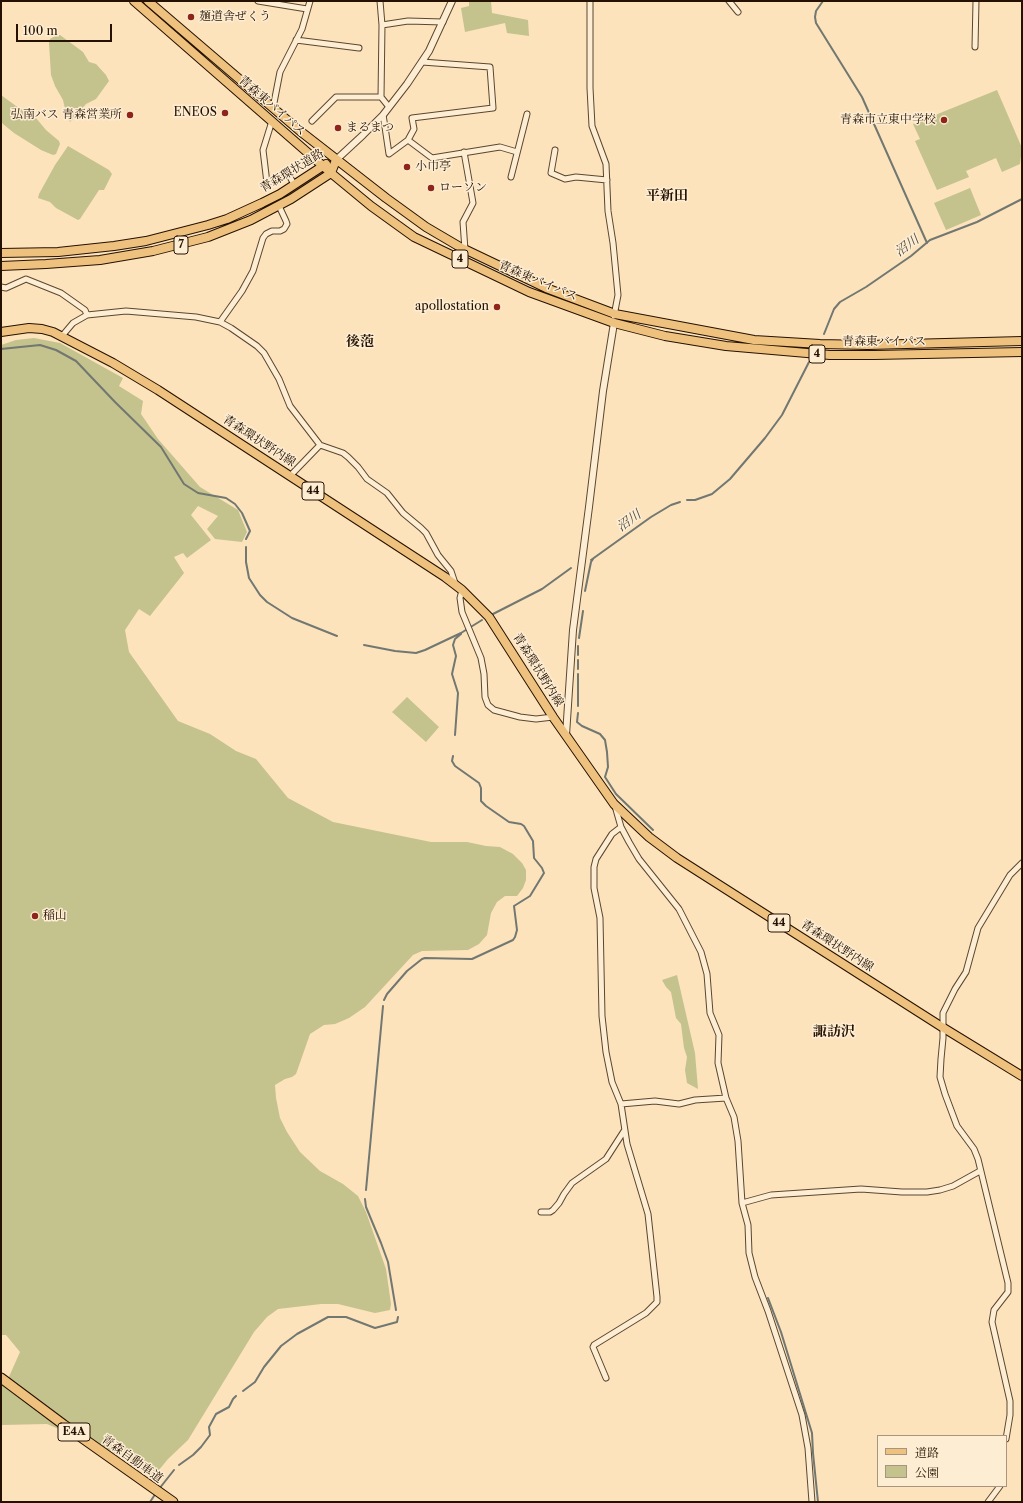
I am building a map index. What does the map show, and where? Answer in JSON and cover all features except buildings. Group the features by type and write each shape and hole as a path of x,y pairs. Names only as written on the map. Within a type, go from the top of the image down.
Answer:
{"highway":[{"name":"青森自動車道","path":"1,1378 172,1502"}],"main road":[{"name":"青森東バイパス","path":"134,1 330,173 414,237 529,292 614,323 665,336 726,346 815,354 874,355 1022,352"},
{"name":"青森東バイパス","path":"148,1 336,160 426,227 465,250 546,288 615,314 754,340 868,345 1022,341"},
{"name":"青森環状道路","path":"1,253 82,250 133,243 173,235 234,216 280,194 323,166 336,160"},
{"name":"青森環状道路","path":"1,266 100,260 180,245 227,230 279,206 330,173 336,160"},
{"name":"青森環状野内線","path":"1,332 29,328 42,329 62,336 113,363 158,390 417,558 458,587 489,617 553,717 614,804 649,837 677,858 942,1027 1022,1076"}],"street":[{"path":"258,1 307,9"},
{"path":"273,108 280,72 302,29 310,1"},
{"path":"380,1 382,24 381,97 389,107"},
{"path":"336,160 382,115 405,87 429,51 452,1"},
{"path":"566,735 572,630 590,507 603,391 618,295 608,211 606,164 592,126 590,88 590,1"},
{"path":"729,1 738,12"},
{"path":"975,47 976,1"},
{"path":"382,24 408,21 442,22"},
{"path":"296,40 358,48"},
{"path":"382,115 386,126 388,154 408,140 414,129 412,118 493,108 490,67 422,62"},
{"path":"312,121 336,97 381,97"},
{"path":"511,177 527,114"},
{"path":"272,121 264,150 267,183 288,172 294,184"},
{"path":"408,140 432,158 500,147 517,152"},
{"path":"555,150 550,173 565,179 576,177 607,180"},
{"path":"464,152 473,203 463,222 465,250"},
{"path":"220,322 242,291 253,271 263,238 272,231 280,231 284,229 287,224 279,206"},
{"path":"1,287 6,288 26,279 60,293 85,310 87,315"},
{"path":"62,336 73,323 87,315 126,311 196,317 220,322 257,346 264,353 279,380 290,406 320,445 343,453 358,467 366,480 387,493 403,513 426,534 438,555 451,571 458,587 462,612 481,658 484,674 485,697 488,705 494,710 536,719 553,717"},
{"path":"290,476 320,445"},
{"path":"614,804 621,827 639,858 679,909 701,952 707,974 710,1013 719,1035 718,1063 726,1098 734,1117 738,1141 742,1202 748,1225 749,1253 802,1415 808,1448 812,1502"},
{"path":"606,1378 593,1347 594,1345 646,1313 657,1302 648,1214 626,1144 621,1104 612,1082 606,1052 602,1016 600,918 594,888 594,867 596,859 612,834 621,827"},
{"path":"1007,1435 1010,1415 1010,1401 992,1322 994,1310 1008,1292 1008,1283 978,1159 974,1148 957,1126 940,1077 940,1059 943,1038 943,1013 955,989 966,972 978,928 1010,875 1022,863"},
{"path":"621,1104 655,1101 679,1104 695,1100 726,1098"},
{"path":"541,1212 550,1212 553,1210 572,1184 606,1159 624,1130"},
{"path":"742,1202 771,1195 861,1189 927,1192 953,1186 980,1171"},
{"path":"988,1502 999,1487"}],"green space":[{"path":"469,1 491,1 492,13 528,20 529,36 507,33 505,23 465,32 461,8 469,6"},
{"path":"60,35 83,52 89,62 96,64 106,75 109,81 96,99 86,104 70,122 67,117 63,100 51,75 49,43 50,39"},
{"path":"997,90 1022,148 1020,164 1002,172 996,158 966,171 969,177 937,190 915,141 920,139 913,124"},
{"path":"1,95 36,118 46,130 59,141 60,144 56,154 53,155 41,150 14,133 3,124 1,121"},
{"path":"68,146 109,170 112,174 104,190 99,190 78,220 56,208 50,202 38,198 55,165"},
{"path":"970,188 981,215 946,230 934,203"},
{"path":"34,338 60,343 123,378 119,386 143,401 141,414 158,439 200,487 238,510 247,532 242,542 215,539 207,529 218,516 198,506 191,515 211,540 187,558 183,553 174,557 184,573 150,616 139,609 125,630 129,652 178,721 210,734 236,751 256,759 288,798 333,822 431,842 467,842 500,847 513,854 522,863 526,870 526,880 523,888 517,896 505,896 497,902 491,913 487,935 479,944 468,950 422,951 413,955 365,1007 349,1018 335,1024 324,1025 310,1034 296,1074 275,1085 280,1118 300,1152 320,1171 343,1184 358,1196 366,1212 386,1269 391,1304 390,1310 375,1313 338,1304 321,1304 278,1309 267,1317 254,1332 188,1440 168,1459 154,1476 127,1458 47,1424 1,1425 1,1386 8,1379 20,1352 6,1335 1,1335 1,345 16,340"},
{"path":"407,697 439,727 426,742 392,712"},
{"path":"677,975 695,1053 698,1089 687,1083 685,1070 687,1057 684,1048 681,1024 676,1018 671,992 662,980"}],"waterway":[{"path":"823,1 816,11 816,23 862,97 927,243"},
{"name":"沼川","path":"824,334 834,309 840,302 866,287 911,256 930,240 977,222 1022,199"},
{"path":"1,349 40,345 56,350 76,361 161,447 184,484 198,493 226,498 235,504 242,513 250,531 246,539"},
{"name":"沼川","path":"687,500 695,500 712,494 730,479 765,438 782,415 809,362"},
{"name":"沼川","path":"591,560 651,517 671,505 680,502"},
{"path":"246,547 246,562 249,578 260,595 267,602 292,618 337,636"},
{"path":"585,591 591,562 593,559"},
{"name":"沼川","path":"493,614 542,589 571,568"},
{"path":"579,638 583,611"},
{"path":"364,645 395,651 416,653 461,633 482,620"},
{"path":"455,735 458,693 452,674 456,656 453,645 455,639 461,634"},
{"path":"578,646 578,655"},
{"path":"578,660 578,669"},
{"path":"578,674 578,706"},
{"path":"578,713 577,722 582,726 600,734 605,740 608,767 605,777 616,794 653,830"},
{"path":"384,1000 387,994 407,971 422,959 472,959 513,940 517,930 514,906 530,896 544,873 534,858 533,841 524,826 509,822 486,806 481,801 481,788 479,783 455,766 452,761 453,756"},
{"path":"366,1190 383,1006"},
{"path":"365,1199 366,1207 388,1262 396,1310"},
{"path":"768,1298 781,1332 812,1433 818,1502"},
{"path":"243,1391 255,1382 264,1367 281,1346 297,1334 328,1317 346,1317 375,1328 397,1322 398,1317"},
{"path":"179,1465 201,1447 210,1435 209,1427 216,1414 229,1407 236,1396"},
{"path":"159,1489 174,1470"},
{"path":"150,1502 156,1493"}],"place":[{"name":"麺道舎ぜくう","path":"191,17"},
{"name":"ENEOS","path":"225,113"},
{"name":"弘南バス 青森営業所","path":"130,115"},
{"name":"青森市立東中学校","path":"944,120"},
{"name":"まるまつ","path":"338,128"},
{"name":"小巾亭","path":"407,167"},
{"name":"ローソン","path":"431,188"},
{"name":"apollostation","path":"497,307"},
{"name":"稲山","path":"35,916"}],"district":[{"name":"平新田","path":"667,196"},
{"name":"後萢","path":"360,342"},
{"name":"諏訪沢","path":"834,1032"}]}
